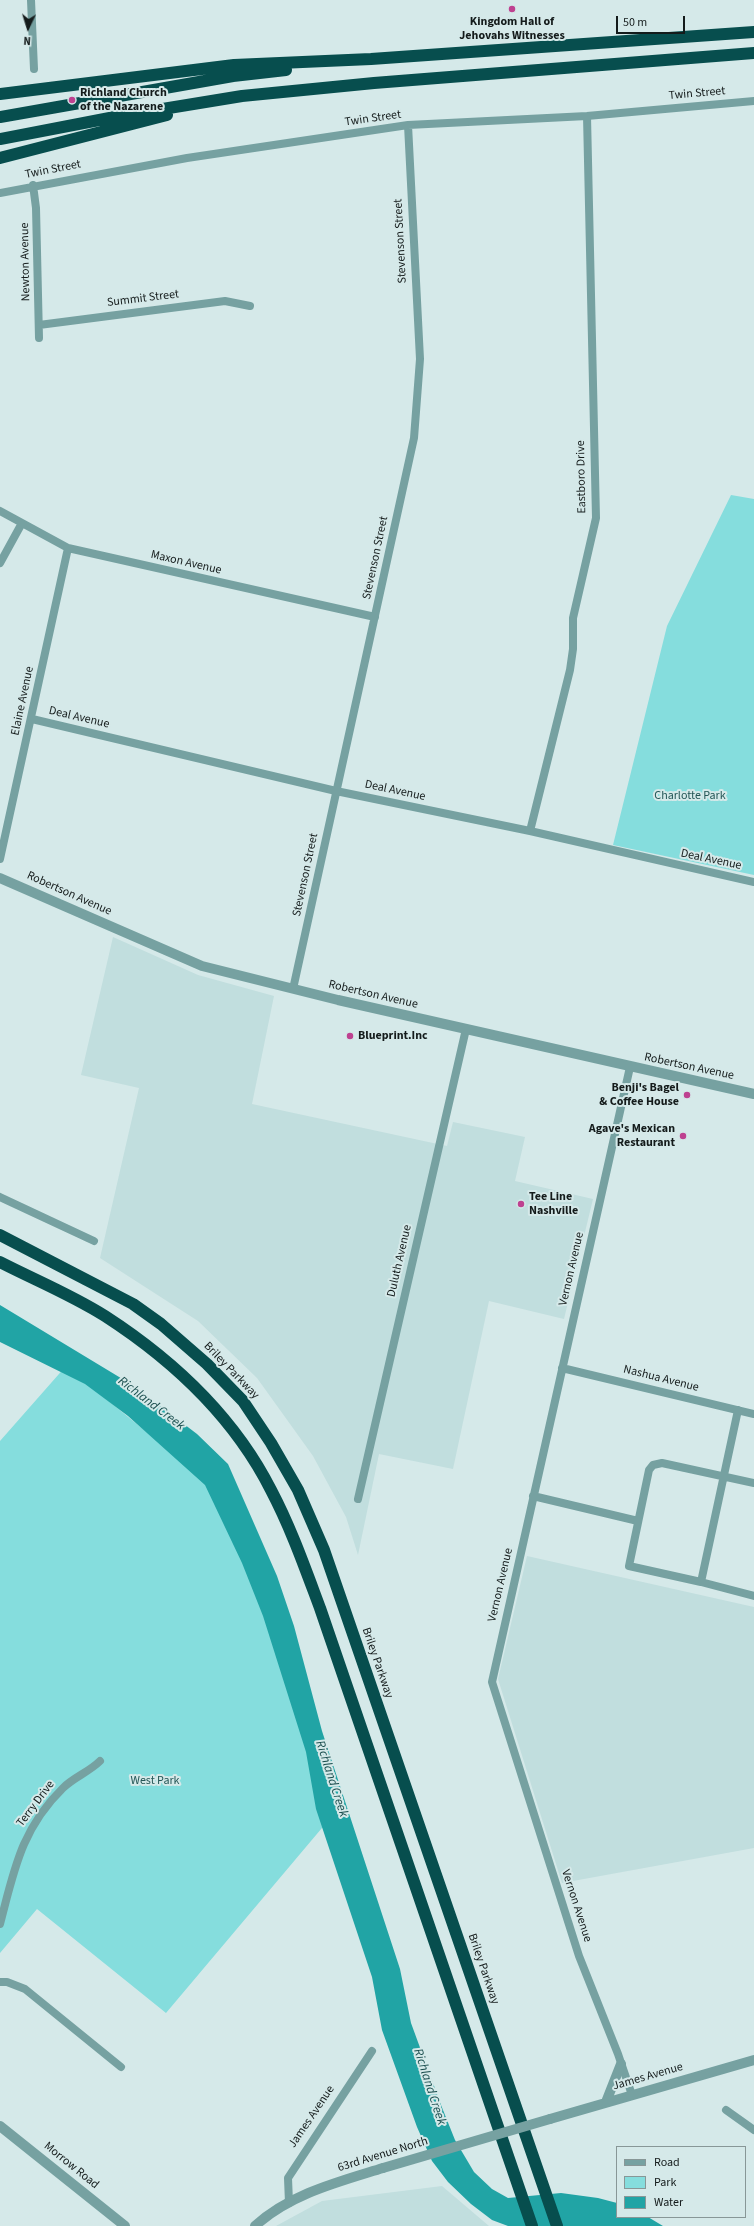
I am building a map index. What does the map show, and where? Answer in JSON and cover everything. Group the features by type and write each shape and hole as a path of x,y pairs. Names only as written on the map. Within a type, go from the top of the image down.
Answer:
{"highway":[{"path":"0,94 234,65 371,59 754,32"},
{"path":"0,139 220,100 382,82 754,54"},
{"path":"0,117 233,76 371,59"},
{"path":"0,158 129,126 220,100"},
{"name":"Briley Parkway","path":"0,1235 133,1304 161,1324 208,1364 243,1401 298,1490 324,1550 462,1954 536,2161 557,2226"},
{"path":"0,1262 105,1316 158,1354 198,1389 248,1452 271,1489 297,1544 320,1608 532,2226"}],"street":[{"path":"31,0 34,69"},
{"name":"Twin Street","path":"0,192 187,158 408,126 587,116 754,101"},
{"name":"Eastboro Drive","path":"530,831 570,670 573,649 573,618 596,518 587,116"},
{"name":"Stevenson Street","path":"293,990 414,438 420,359 408,126"},
{"name":"Newton Avenue","path":"33,185 36,208 39,338"},
{"name":"Summit Street","path":"39,325 225,301 250,306"},
{"name":"Maxon Avenue","path":"0,511 68,548 375,617"},
{"path":"0,563 22,523"},
{"name":"Elaine Avenue","path":"0,859 32,719 68,548"},
{"name":"Deal Avenue","path":"32,719 336,791 530,831 754,882"},
{"name":"Robertson Avenue","path":"0,878 202,966 293,990 754,1094"},
{"name":"Duluth Avenue","path":"358,1499 466,1029"},
{"name":"Vernon Avenue","path":"630,1067 492,1682 579,1956 632,2095"},
{"path":"0,1197 94,1242"},
{"name":"Nashua Avenue","path":"562,1368 754,1414"},
{"path":"701,1582 738,1410"},
{"path":"754,1483 657,1463 649,1470 629,1566 701,1582 754,1596"},
{"path":"533,1496 638,1522"},
{"name":"Terry Drive","path":"0,1924 18,1856 36,1822 63,1787 100,1761"},
{"path":"0,1982 7,1982 25,1989 121,2067"},
{"name":"James Avenue","path":"288,2203 288,2178 372,2051"},
{"name":"James Avenue","path":"550,2119 754,2060"},
{"path":"606,2102 621,2064"},
{"path":"726,2110 754,2130"},
{"name":"63rd Avenue North","path":"255,2226 288,2203 318,2189 383,2168 550,2119"},
{"name":"Morrow Road","path":"0,2126 125,2226"}],"shaded area":[{"path":"113,937 198,975 274,996 252,1104 447,1146 453,1122 525,1137 515,1181 593,1199 564,1319 489,1301 453,1469 379,1454 358,1555 346,1517 313,1456 257,1378 198,1321 100,1258 139,1088 81,1075"},
{"path":"527,1556 754,1607 754,1848 562,1883 498,1679"},
{"path":"442,2186 489,2226 276,2226 322,2201"}],"green space":[{"name":"Charlotte Park","path":"731,495 754,499 754,875 613,845 667,626"},
{"name":"West Park","path":"66,1366 216,1489 268,1600 327,1822 166,2013 37,1909 0,1953 0,1441"}],"water":[{"name":"Richland Creek","path":"0,1305 134,1386 197,1434 228,1464 277,1576 294,1626 322,1731 400,1969 411,2023 455,2140 474,2172 492,2189 508,2198 561,2193 598,2198 616,2203 616,2218 650,2218 663,2226 508,2226 492,2220 471,2204 448,2182 432,2161 417,2127 382,2030 372,1977 316,1809 306,1752 263,1616 242,1563 205,1485 128,1416 85,1384 0,1342"}],"place":[{"name":"Kingdom Hall of Jehovahs Witnesses","path":"512,9"},
{"name":"Richland Church of the Nazarene","path":"72,100"},
{"name":"Blueprint.Inc","path":"350,1036"},
{"name":"Benji's Bagel & Coffee House","path":"687,1095"},
{"name":"Agave's Mexican Restaurant","path":"683,1136"},
{"name":"Tee Line Nashville","path":"521,1204"}]}
